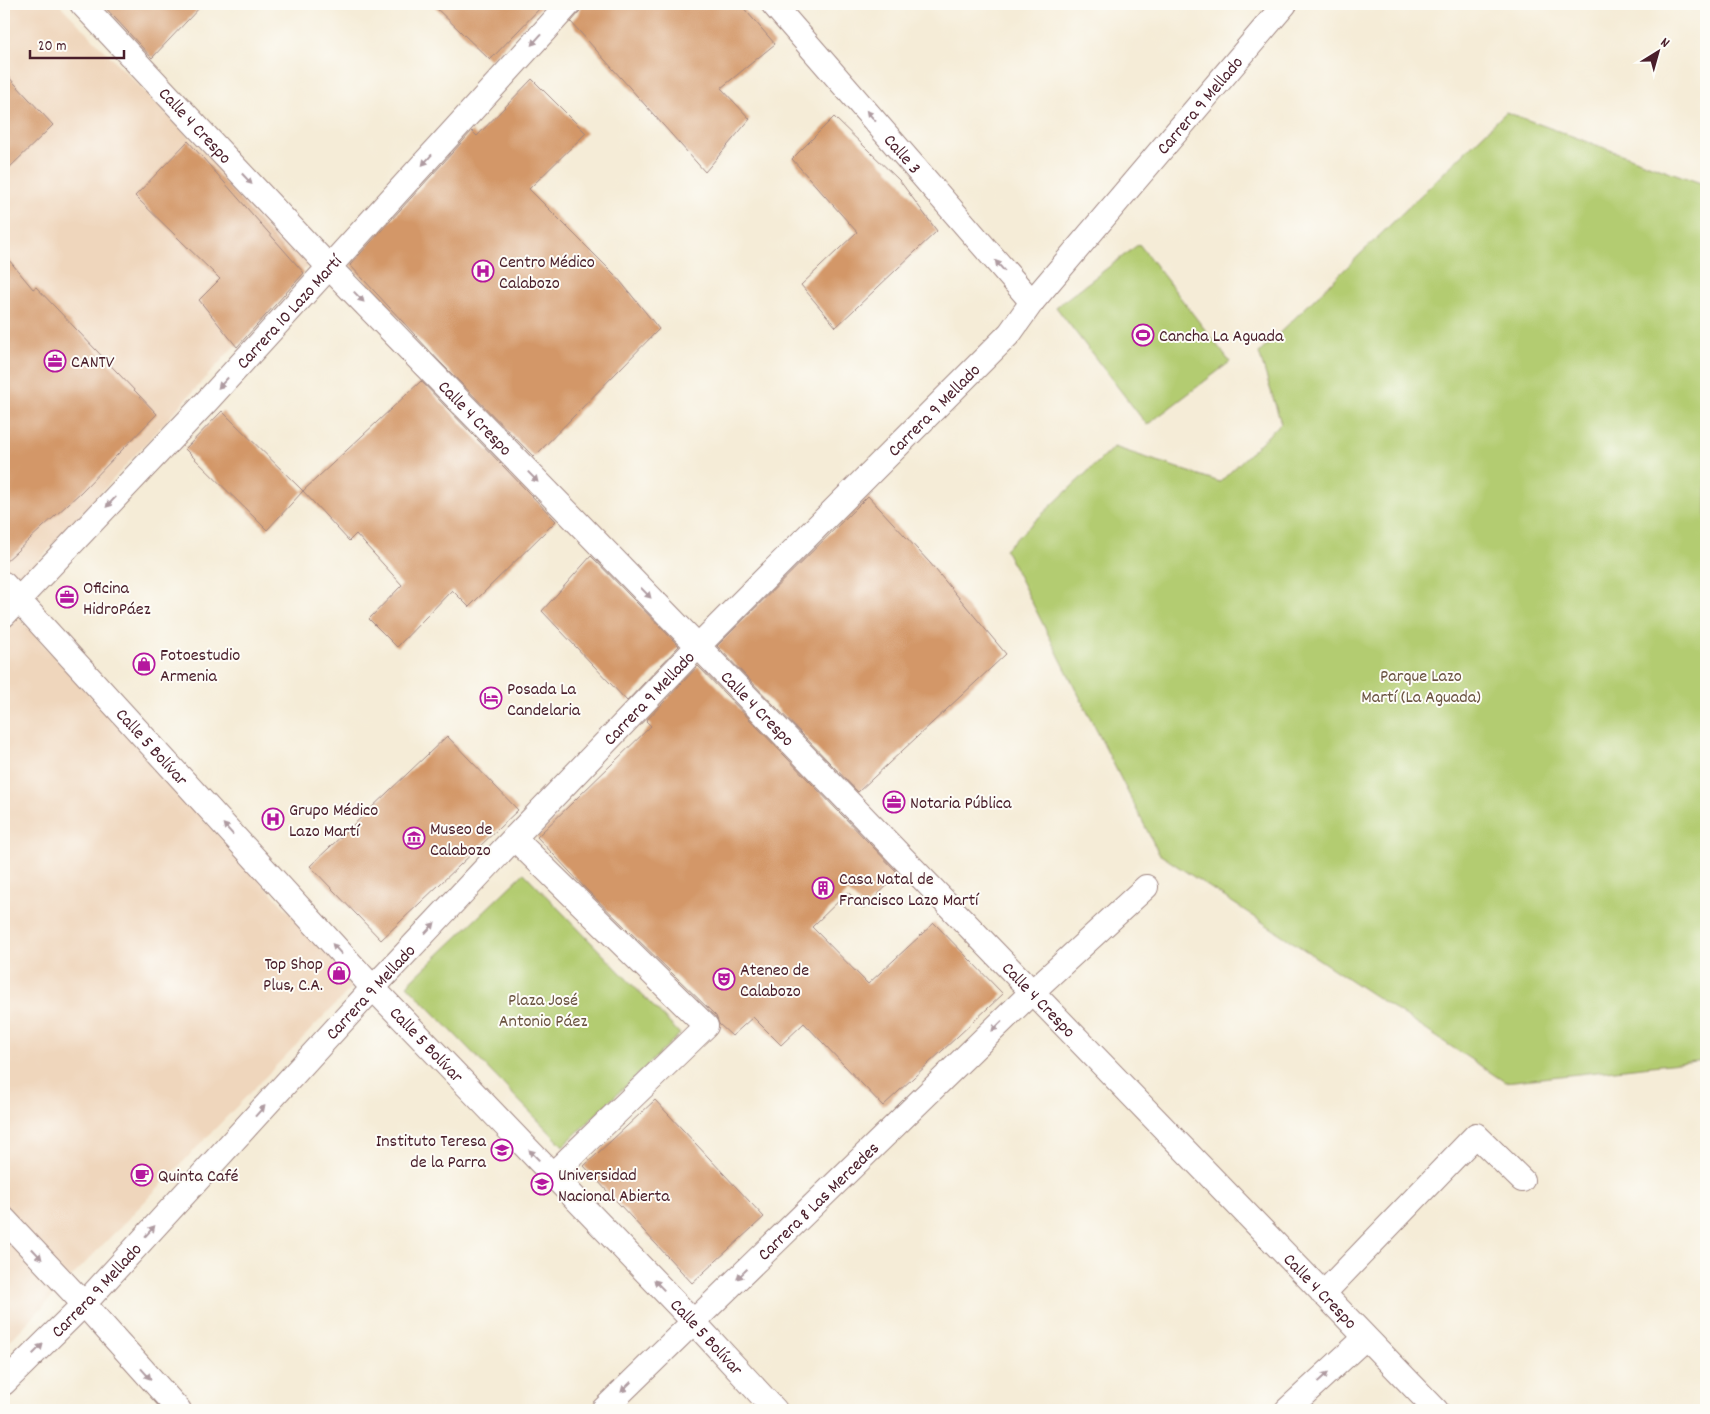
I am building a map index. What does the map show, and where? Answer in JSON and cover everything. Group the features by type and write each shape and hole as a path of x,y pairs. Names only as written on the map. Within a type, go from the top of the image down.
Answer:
{"street":[{"name":"Calle 4 Crespo","path":"82,4 329,267 1436,1410"},
{"name":"Carrera 10 Lazo Martí","path":"9,599 207,401 569,4"},
{"name":"Calle 3","path":"773,4 1032,302"},
{"name":"Carrera 9 Mellado","path":"4,1383 84,1304 373,988 514,838 698,646 1010,333 1032,302 1285,4"},
{"name":"Calle 5 Bolívar","path":"9,599 373,988 553,1174 775,1410"},
{"path":"514,838 706,1026 553,1174"},
{"name":"Carrera 8 Las Mercedes","path":"603,1410 1032,992 1146,887"},
{"path":"1323,1294 1476,1134 1522,1180"},
{"path":"4,1219 84,1304 179,1410"},
{"path":"1287,1410 1365,1338"}],"shaded area":[{"path":"6,4 59,4 311,262 4,599 4,6"},
{"path":"4,602 355,984 4,1347"}],"green space":[{"name":"Parque Lazo Martí (La Aguada)","path":"1506,112 1706,185 1706,1060 1505,1082 1159,854 1005,549 1114,447 1220,482 1281,423 1259,353"},
{"name":"Cancha La Aguada","path":"1139,244 1230,362 1147,425 1056,307"},
{"name":"Plaza José Antonio Páez","path":"524,873 680,1034 563,1146 407,985"}],"building":[{"path":"102,4 203,4 152,58"},
{"path":"432,4 544,4 490,60"},
{"path":"582,4 740,4 775,44 721,88 750,119 705,172 571,22 579,13"},
{"path":"4,72 53,125 4,173"},
{"name":"Centro Médico Calabozo","path":"532,79 586,133 529,189 616,276 659,329 534,457 441,363 350,265 472,131 477,136"},
{"path":"834,117 900,181 937,231 836,327 801,285 857,232 792,159"},
{"path":"188,141 304,273 237,347 199,300 220,279 135,196"},
{"name":"CANTV","path":"4,254 33,289 36,287 157,414 81,492 4,563"},
{"path":"421,381 556,521 469,607 452,590 397,647 369,619 402,585 356,534 349,541 303,491"},
{"path":"222,411 303,491 267,530 185,449"},
{"path":"868,496 930,563 1006,654 858,792 717,646"},
{"path":"591,556 679,646 627,701 542,611"},
{"path":"698,666 899,874 864,908 848,892 812,927 868,984 934,923 1003,994 883,1106 804,1023 781,1045 753,1017 732,1036 719,1024 716,1016 586,889 537,837 651,726 646,721"},
{"name":"Museo de Calabozo","path":"447,736 518,810 381,940 310,866"},
{"path":"655,1100 764,1217 692,1283 584,1166"}],"place":[{"name":"Centro Médico Calabozo","path":"483,271"},
{"name":"Cancha La Aguada","path":"1143,335"},
{"name":"CANTV","path":"55,361"},
{"name":"Oficina HidroPáez","path":"67,597"},
{"name":"Fotoestudio Armenia","path":"144,664"},
{"name":"Posada La Candelaria","path":"491,698"},
{"name":"Notaria Pública","path":"894,802"},
{"name":"Grupo Médico Lazo Martí","path":"273,819"},
{"name":"Museo de Calabozo","path":"414,838"},
{"name":"Casa Natal de Francisco Lazo Martí","path":"823,888"},
{"name":"Top Shop Plus, C.A.","path":"339,973"},
{"name":"Ateneo de Calabozo","path":"724,979"},
{"name":"Instituto Teresa de la Parra","path":"502,1150"},
{"name":"Quinta Café","path":"142,1175"},
{"name":"Universidad Nacional Abierta","path":"542,1184"}]}
